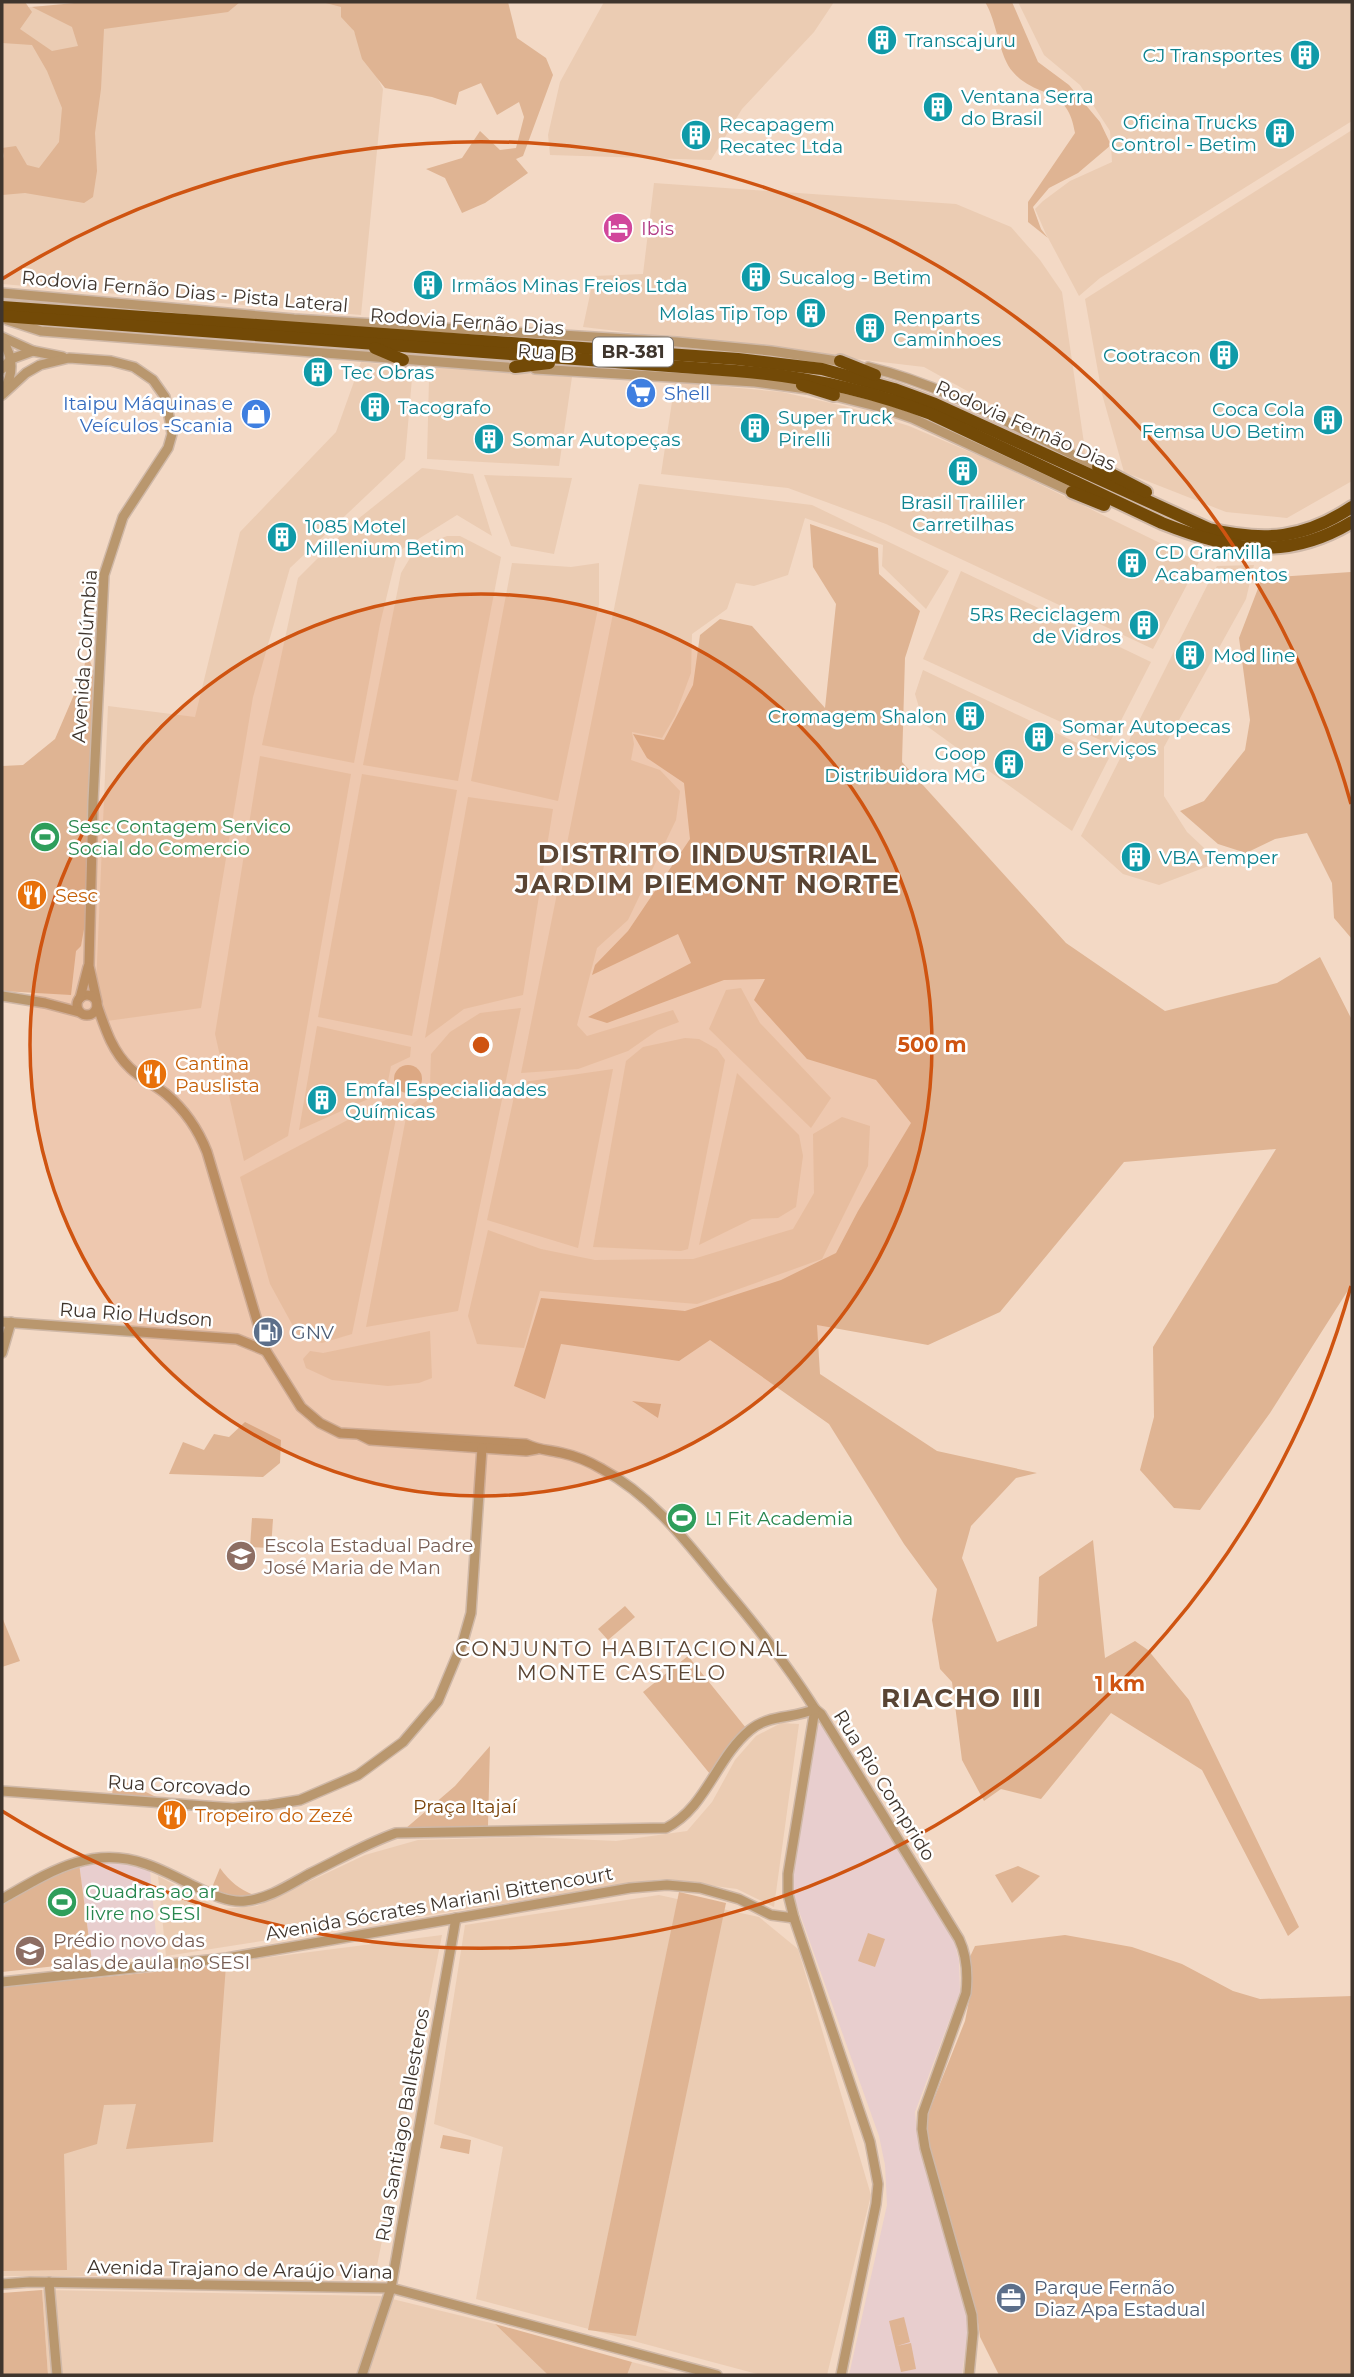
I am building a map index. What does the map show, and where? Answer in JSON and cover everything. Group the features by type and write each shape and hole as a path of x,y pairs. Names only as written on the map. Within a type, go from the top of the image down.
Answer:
{"highway":[{"name":"Rodovia Fernão Dias","path":"2,307 785,364 857,377 935,404 1209,528 1238,535 1290,535 1316,528 1352,507"},
{"name":"Rodovia Fernão Dias","path":"2,317 765,373 852,388 931,414 1162,523 1202,539 1236,547 1291,546 1319,539 1352,522"},
{"path":"230,324 284,322 293,319"},
{"name":"BR-381","path":"365,344 403,360"},
{"path":"515,367 578,359"},
{"name":"BR-381","path":"839,361 918,393 935,404"},
{"name":"BR-381","path":"765,373 834,395"},
{"name":"BR-381","path":"1098,467 1175,507 1185,519"},
{"path":"1072,492 1121,512 1162,523"}],"street":[{"name":"Rodovia Fernão Dias - Pista Lateral","path":"2,293 293,319 677,342 839,361 876,369 933,389 1098,467"},
{"name":"Rua B","path":"2,317 41,331 403,360 793,386 880,407 912,418 1072,492"},
{"name":"Avenida Colúmbia","path":"2,339 33,351 69,358 124,363 145,373 161,389 172,427 168,449 122,517 104,575 89,966 97,1004 107,1033"},
{"path":"2,339 11,359 11,374 2,395"},
{"path":"2,369 11,359 33,351"},
{"name":"Avenida Colúmbia","path":"2,395 33,367 69,358"},
{"path":"89,966 76,1007 81,1014 107,1033 114,1048 130,1069 168,1096 199,1132 266,1351 301,1407 312,1418 340,1433 533,1447 563,1453 601,1468 659,1510 764,1636 815,1709 788,1874 788,1894 794,1919 870,2141 878,2184 841,2375"},
{"path":"2,996 45,1003 81,1014 93,1013 97,1004 91,995 45,1003"},
{"path":"2,1353 6,1322"},
{"name":"Rua Rio Hudson","path":"6,1322 237,1339 266,1351"},
{"path":"360,1435 370,1440 482,1448 526,1451 533,1447"},
{"name":"Rua Corcovado","path":"2,1791 233,1808 268,1805 315,1795 358,1775 382,1758 403,1742 438,1700 463,1641 471,1613 482,1448"},
{"name":"Rua Rio Comprido","path":"2,1899 72,1862 98,1858 123,1858 146,1864 206,1891 230,1900 244,1901 278,1891 370,1843 396,1833 667,1828 694,1807 729,1752 751,1729 762,1721 803,1714 815,1709 821,1714 860,1775 963,1947 968,1976 966,1993 923,2113 922,2129 972,2315 969,2375"},
{"name":"Avenida Sócrates Mariani Bittencourt","path":"2,1982 227,1958 630,1888 667,1885 720,1892 771,1915 794,1919"},
{"name":"Rua Santiago Ballesteros","path":"362,2375 391,2288 456,1918"},
{"path":"50,2282 57,2375"},
{"name":"Avenida Trajano de Araújo Viana","path":"2,2284 50,2282 391,2288 717,2375"}],"shaded area":[{"path":"148,2 339,2 383,89 361,315 2,284 2,8"},
{"path":"604,2 834,2 814,32 742,109 711,160 550,155 548,135 560,82"},
{"path":"1018,2 1352,2 1352,121 1100,278 1079,296 1035,209 1070,181 1112,162 1110,131 1080,85 1044,55"},
{"path":"1352,130 1352,481 1287,518 1226,512 1124,472 1102,394 1085,299"},
{"path":"654,183 956,204 1011,227 1040,260 1062,292 1086,457 924,367 583,327 594,276 643,274"},
{"path":"361,362 413,367 405,459 290,568 253,697 201,1008 107,1021 96,986 108,706 195,717 240,532 336,432"},
{"path":"432,366 572,377 559,466 427,459 429,379"},
{"path":"675,382 782,392 844,406 909,426 994,462 1199,562 1153,649 886,524 788,488 661,474"},
{"path":"422,468 473,474 492,536 457,515 399,551 380,624 354,763 262,745 298,578 353,523"},
{"path":"484,475 572,478 554,554 511,546"},
{"path":"639,484 812,505 949,571 926,609 882,566 883,545 805,518 788,575 754,586 736,583 727,609 692,634 691,673 675,716 662,738 632,732 634,744 631,760 660,770 680,791 676,820 628,920 597,948 577,1025 587,1036 673,1010 679,1022 658,1030 628,1051 578,1069 521,1073"},
{"path":"447,536 460,536 501,557 458,781 363,765 401,573 416,548"},
{"path":"512,563 571,567 599,563 599,604 558,801 471,781"},
{"path":"1254,565 1246,599 1164,747 1164,796 1187,832 1219,862 1159,885 1123,874 1081,836 1217,566"},
{"path":"961,571 1151,662 1109,744 923,659"},
{"path":"923,670 1109,758 1072,831 924,724 915,694"},
{"path":"260,756 351,774 288,1136 244,1161 215,1034"},
{"path":"362,774 457,790 412,1036 318,1017"},
{"path":"468,797 553,809 523,995 464,1009 425,1038"},
{"path":"741,988 760,1023 831,1098 811,1128 709,1029 726,990"},
{"path":"521,1008 458,1311 366,1327 408,1107 419,1099 430,1085 431,1054 450,1032 480,1013"},
{"path":"317,1026 411,1047 410,1057 391,1066 386,1091 299,1130"},
{"path":"685,1038 699,1039 717,1049 725,1060 688,1249 681,1251 593,1247 626,1061 643,1047"},
{"path":"613,1069 578,1248 487,1220 517,1083"},
{"path":"737,1073 799,1135 803,1156 796,1207 778,1218 752,1219 699,1245"},
{"path":"395,1095 400,1099 352,1334 322,1343 299,1337 270,1284 240,1177"},
{"path":"842,1117 870,1126 868,1166 822,1259 697,1304 540,1291 524,1348 477,1344 468,1316 488,1230 541,1249 595,1260 693,1259 793,1229 814,1193 813,1134"},
{"path":"430,1331 432,1378 419,1383 388,1386 332,1380 306,1368 303,1359 310,1351 323,1353"},
{"path":"781,1723 799,1724 774,1907 737,1889 661,1879 166,1956 158,1876 221,1909 257,1906 365,1855 418,1840 530,1837 616,1841 687,1831 712,1802 735,1760 756,1736"},
{"path":"812,1724 822,1725 954,1939 959,1961 960,1992 915,2112 918,2143 967,2311 967,2338 962,2375 849,2375 887,2205 885,2165 879,2136 795,1900 788,1870"},
{"path":"104,1860 131,1863 150,1870 158,1956 92,1962 79,1863"},
{"path":"659,1895 759,1917 798,1949 871,2195 827,2375 761,2375 476,2299 503,2147 434,2124 465,1925"},
{"path":"442,1935 375,2276 2,2276 2,1992"},
{"path":"42,2290 380,2296 495,2324 548,2375 48,2375"},
{"path":"632,2362 681,2375 627,2375"}],"green space":[{"path":"2,2 25,2 32,12 20,29 52,51 78,46 72,27 32,7 85,2 240,2 228,12 104,29 101,89 95,133 97,171 93,197 84,203 25,193 2,195 2,148 16,146 27,165 39,168 59,142 62,108 47,71 32,45 2,43"},
{"path":"322,2 508,2 517,38 546,58 553,75 523,156 516,159 528,173 485,203 462,213 445,178 426,169 462,158 480,131 500,150 516,148 524,117 519,102 497,115 481,83 459,92 456,105 432,97 385,88 362,59 354,31 341,17 341,7"},
{"path":"985,2 1012,2 1038,62 1069,85 1100,122 1111,145 1078,173 1049,188 1033,207 1041,229 1048,238 1028,222 1028,202 1075,133 1071,118 1066,107 1058,100 1031,86 1013,72 1004,57"},
{"path":"810,524 878,548 879,574 920,611 905,658 902,762 1066,943 1165,1011 1277,983 1320,957 1352,1020 1352,1284 1270,1413 1200,1510 1174,1508 1140,1470 1154,1417 1153,1347 1276,1149 1124,1162 1000,1312 928,1345 817,1325 820,1374 937,1451 1037,1473 1016,1478 971,1526 962,1558 997,1642 1037,1626 1039,1577 1093,1540 1105,1658 1135,1641 1148,1650 1189,1700 1299,1927 1288,1936 1202,1770 1111,1713 1041,1799 1001,1789 984,1801 962,1760 952,1682 940,1669 932,1620 937,1589 904,1544 829,1424 710,1340 679,1361 561,1344 545,1399 514,1386 541,1298 685,1311 781,1280 836,1253 911,1123 876,1080 807,1059 754,1000 765,979 724,980 607,1023 588,1017 691,963 678,934 592,975 595,965 628,931 690,839 684,783 647,758 633,734 664,740 693,685 700,635 720,619 752,626 825,708 836,604 813,567"},
{"path":"1352,570 1352,939 1334,918 1332,883 1307,833 1275,839 1246,853 1218,844 1180,811 1204,801 1245,750 1250,720 1239,638 1262,578"},
{"name":"Sesc Contagem Servico Social do Comercio","path":"87,654 94,671 93,676 105,677 87,845 86,918 81,946 76,951 71,995 2,991 2,766 23,765 55,739 82,676"},
{"path":"408,1065 418,1069 422,1079 418,1089 408,1093 398,1089 394,1079 398,1069"},
{"path":"632,1401 661,1404 658,1418"},
{"path":"245,1422 281,1440 280,1463 263,1477 169,1474 183,1442 204,1450 214,1434 229,1437"},
{"path":"252,1518 273,1519 271,1548 250,1547"},
{"path":"625,1606 635,1617 608,1640 598,1629"},
{"path":"2,1617 20,1661 2,1667"},
{"path":"688,1656 746,1728 734,1739 710,1774 643,1692"},
{"name":"Praça Itajaí","path":"490,1746 488,1826 405,1829 455,1786"},
{"path":"114,1776 158,1798 112,1796"},
{"path":"79,1863 92,1962 2,1972 2,1904"},
{"path":"1018,1866 1040,1876 1012,1903 995,1875"},
{"path":"220,1868 235,1884 254,1895 236,1896 211,1890"},
{"path":"679,1892 726,1903 636,2336 588,2330"},
{"path":"868,1933 885,1939 875,1967 858,1961"},
{"path":"1065,1935 1132,1947 1182,1964 1233,1991 1260,1999 1352,1996 1352,2375 999,2375 980,2337 977,2315 927,2136 926,2119 965,2021 971,1977 968,1961 975,1946"},
{"path":"226,1965 213,2142 126,2149 136,2104 104,2105 97,2144 64,2154 67,2270 2,2271 2,1987"},
{"path":"443,2135 471,2140 469,2154 440,2148"},
{"path":"42,2290 48,2375 2,2375 2,2293"},
{"path":"904,2317 910,2342 897,2346 911,2343 916,2369 901,2372 889,2321"},
{"path":"495,2324 632,2362 627,2375 548,2375"}],"place":[{"name":"Transcajuru","path":"882,40"},
{"name":"CJ Transportes","path":"1305,55"},
{"name":"Ventana Serra do Brasil","path":"938,107"},
{"name":"Oficina Trucks Control - Betim","path":"1280,133"},
{"name":"Recapagem Recatec Ltda","path":"696,135"},
{"name":"Ibis","path":"618,228"},
{"name":"Sucalog - Betim","path":"756,277"},
{"name":"Irmãos Minas Freios Ltda","path":"428,285"},
{"name":"Molas Tip Top","path":"811,313"},
{"name":"Renparts Caminhoes","path":"870,328"},
{"name":"Cootracon","path":"1224,355"},
{"name":"Tec Obras","path":"318,372"},
{"name":"Shell","path":"641,393"},
{"name":"Tacografo","path":"375,407"},
{"name":"Itaipu Máquinas e Veículos -Scania","path":"256,414"},
{"name":"Coca Cola Femsa UO Betim","path":"1328,420"},
{"name":"Super Truck Pirelli","path":"755,428"},
{"name":"Somar Autopeças","path":"489,439"},
{"name":"Brasil Traililer Carretilhas","path":"963,471"},
{"name":"1085 Motel Millenium Betim","path":"282,537"},
{"name":"CD Granvilla Acabamentos","path":"1132,563"},
{"name":"5Rs Reciclagem de Vidros","path":"1144,625"},
{"name":"Mod line","path":"1190,655"},
{"name":"Cromagem Shalon","path":"970,716"},
{"name":"Somar Autopecas e Serviços","path":"1039,737"},
{"name":"Goop Distribuidora MG","path":"1009,764"},
{"name":"Sesc Contagem Servico Social do Comercio","path":"45,837"},
{"name":"VBA Temper","path":"1136,857"},
{"name":"Sesc","path":"32,895"},
{"name":"Cantina Pauslista","path":"152,1074"},
{"name":"Emfal Especialidades Químicas","path":"322,1100"},
{"name":"GNV","path":"268,1332"},
{"name":"L1 Fit Academia","path":"682,1518"},
{"name":"Escola Estadual Padre José Maria de Man","path":"241,1556"},
{"name":"Tropeiro do Zezé","path":"172,1815"},
{"name":"Quadras ao ar livre no SESI","path":"62,1902"},
{"name":"Prédio novo das salas de aula no SESI","path":"30,1951"},
{"name":"Parque Fernão Diaz Apa Estadual","path":"1011,2298"}],"district":[{"name":"DISTRITO INDUSTRIAL JARDIM PIEMONT NORTE","path":"708,869"},
{"name":"CONJUNTO HABITACIONAL MONTE CASTELO","path":"622,1661"},
{"name":"RIACHO III","path":"962,1698"}]}
